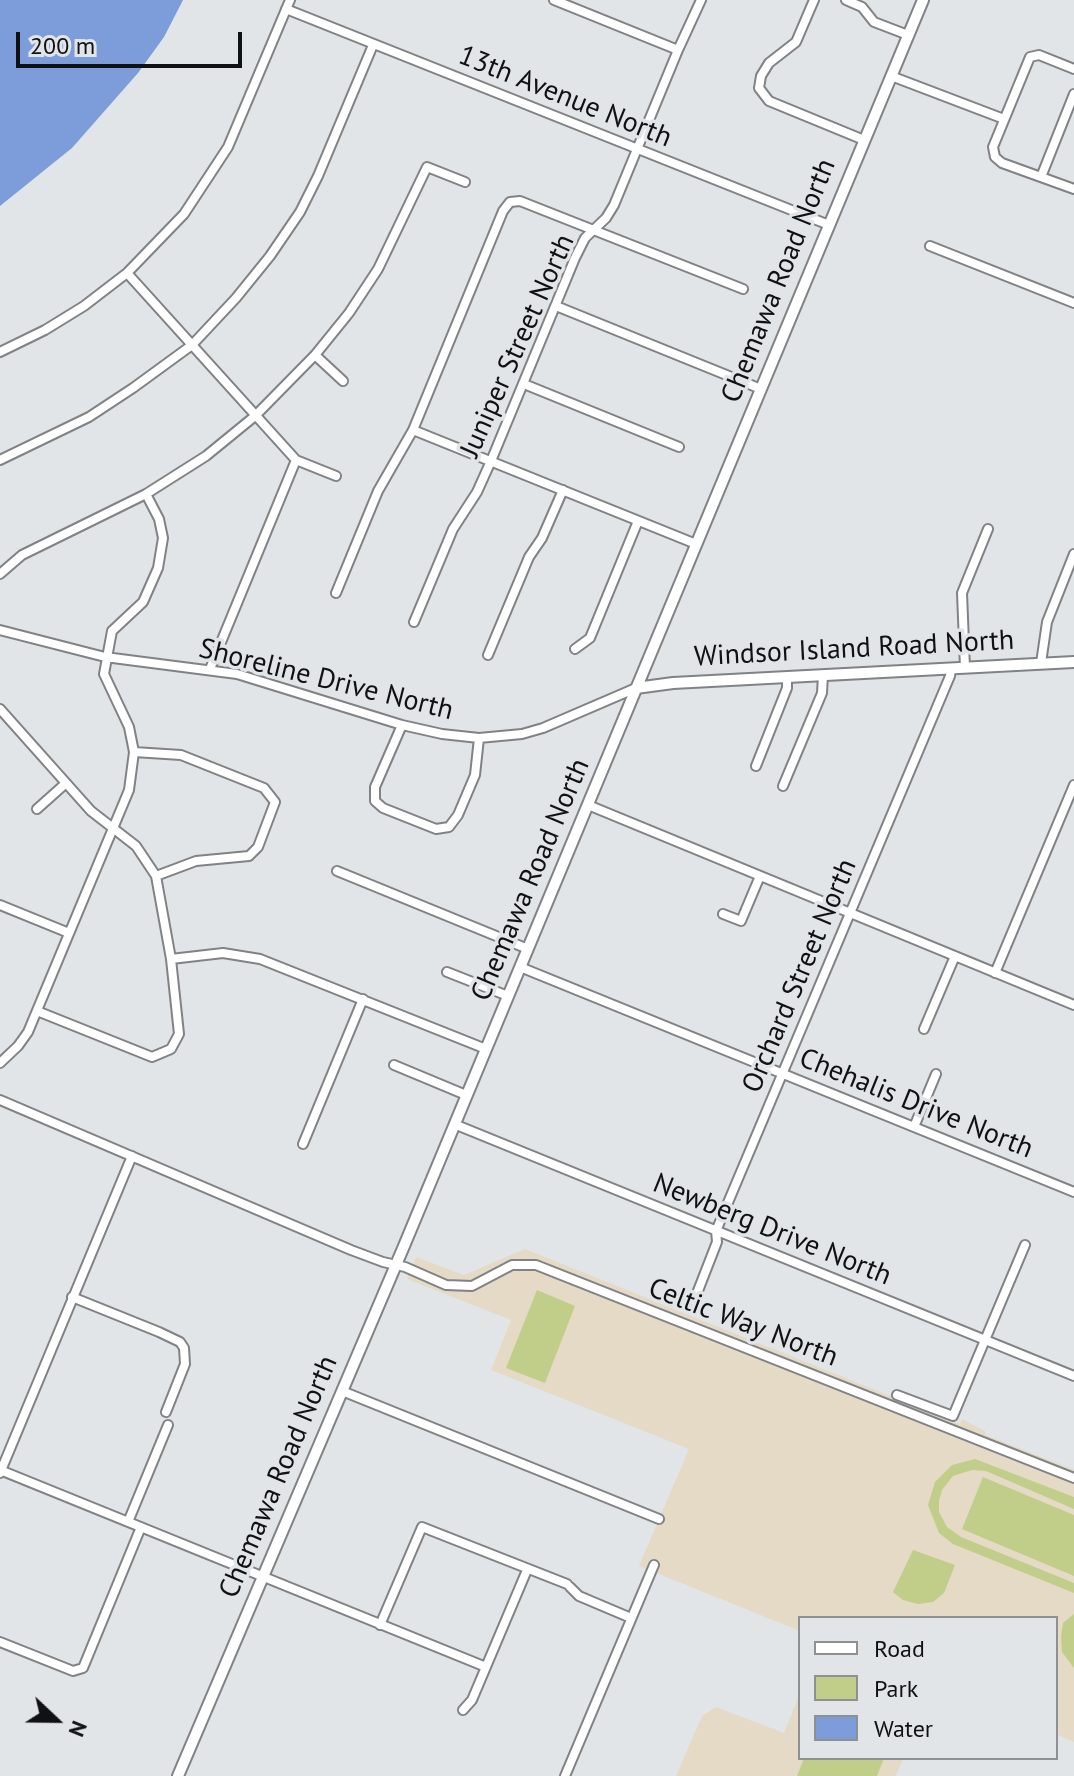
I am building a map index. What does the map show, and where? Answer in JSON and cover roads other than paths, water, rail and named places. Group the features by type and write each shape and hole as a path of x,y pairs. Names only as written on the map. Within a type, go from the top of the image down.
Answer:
{"street":[{"path":"554,0 678,50"},
{"name":"Juniper Street North","path":"414,622 453,529 477,492 491,461 575,258 585,238 614,205 701,0"},
{"path":"814,0 794,45 765,69 759,82 761,94 769,101 864,140"},
{"path":"846,0 862,7 874,22 908,35"},
{"name":"Chemawa Road North","path":"178,1776 528,949 923,0"},
{"path":"0,352 61,321 127,273 184,214 228,147 288,5"},
{"name":"13th Avenue North","path":"288,5 373,45 829,225"},
{"path":"0,460 89,417 192,345 262,266 300,212 373,45"},
{"path":"1074,69 1039,55 1030,57 993,147 995,157 1074,189"},
{"path":"891,76 1004,119"},
{"path":"1041,177 1074,94"},
{"path":"0,574 22,555 146,494 206,456 255,416 315,355 349,313 378,269 427,167 465,182"},
{"path":"336,593 378,491 413,430 503,211 510,202 520,201 743,289"},
{"path":"930,246 1074,303"},
{"path":"127,273 296,460 336,476"},
{"path":"556,306 761,389"},
{"path":"315,355 343,381"},
{"path":"524,384 679,447"},
{"path":"413,430 696,544"},
{"path":"210,669 296,460"},
{"path":"488,655 529,557 542,538 563,490"},
{"path":"0,1063 23,1039 37,1011 129,790 134,752 123,710 104,680 105,657 112,631 143,602 158,568 163,538 159,519 146,494"},
{"path":"575,649 590,638 638,521"},
{"path":"965,668 962,593 988,529"},
{"path":"1041,663 1049,614 1074,554"},
{"name":"Shoreline Drive North","path":"0,630 105,657 237,674 402,725 479,738 522,734 543,728 636,688"},
{"name":"Windsor Island Road North","path":"636,688 673,683 1074,662"},
{"name":"Orchard Street North","path":"694,1301 717,1242 716,1231 951,669"},
{"path":"783,786 822,693 823,675"},
{"path":"756,766 787,688 787,677"},
{"path":"1,711 91,811 136,846 156,876 180,1026 178,1041 166,1053 152,1057 37,1011"},
{"path":"402,725 375,787 375,801 383,808 436,829 449,827 458,815 475,775 479,738"},
{"path":"134,752 181,755 264,788 275,802 258,847 249,856 196,861 156,876"},
{"path":"37,809 65,784"},
{"path":"995,973 1074,785"},
{"path":"588,805 1074,1005"},
{"path":"337,871 528,949"},
{"path":"723,914 741,921 760,876"},
{"path":"0,905 69,933"},
{"path":"171,959 223,953 250,956 486,1049"},
{"path":"924,1029 955,956"},
{"name":"Chehalis Drive North","path":"520,967 1074,1192"},
{"path":"447,972 508,996"},
{"path":"303,1144 363,999"},
{"path":"394,1065 466,1095"},
{"path":"914,1127 936,1074"},
{"name":"Celtic Way North","path":"0,1100 194,1185 351,1250 446,1285 464,1287 481,1284 512,1265 544,1267 1074,1478"},
{"name":"Newberg Drive North","path":"454,1124 1074,1376"},
{"path":"132,1156 0,1471 486,1667"},
{"path":"897,1395 953,1416 1025,1245"},
{"path":"72,1297 180,1342 186,1355 185,1364 166,1412"},
{"path":"342,1391 659,1519"},
{"path":"128,1522 168,1425"},
{"path":"0,1642 80,1671 141,1527"},
{"path":"380,1625 422,1527 568,1586 579,1596 631,1618"},
{"path":"565,1776 654,1565"},
{"path":"463,1710 472,1700 527,1570"}],"water":[{"path":"0,0 183,0 164,37 138,73 72,148 0,206"}]}
